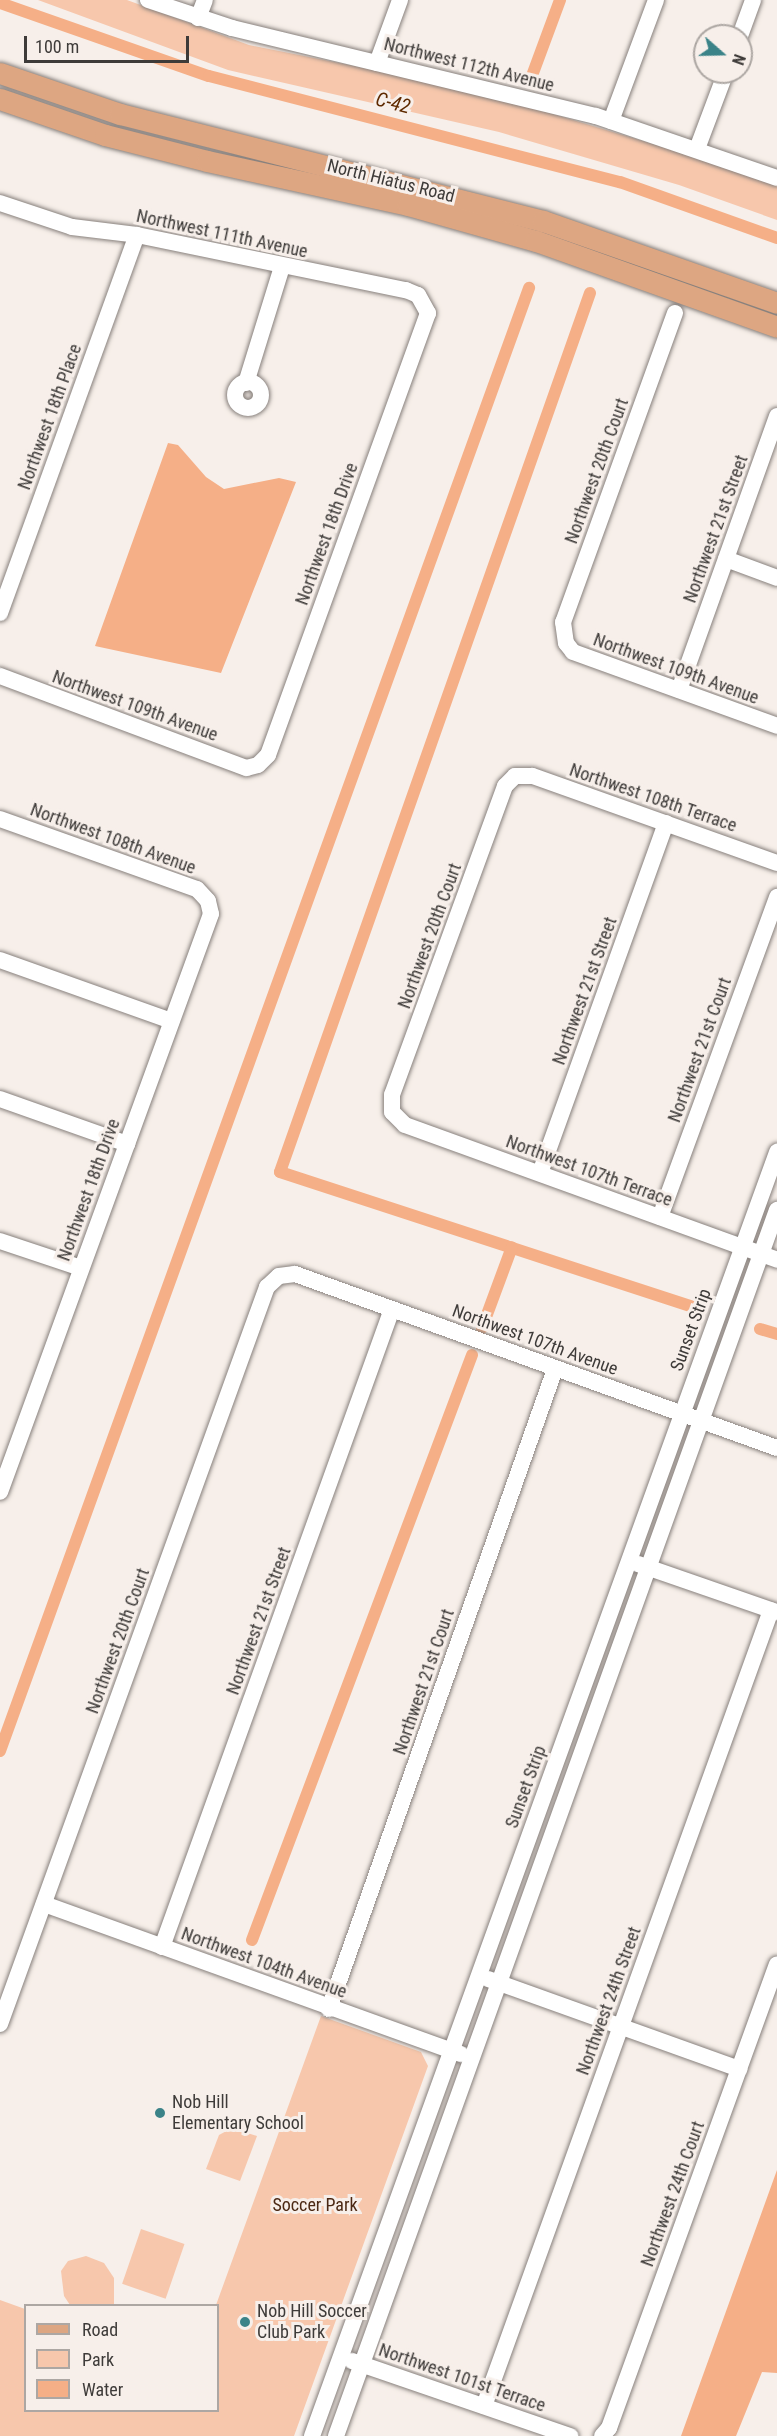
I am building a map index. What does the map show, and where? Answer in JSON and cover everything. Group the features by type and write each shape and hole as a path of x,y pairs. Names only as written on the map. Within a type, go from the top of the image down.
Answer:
{"main road":[{"name":"North Hiatus Road","path":"0,73 120,114 543,221 777,303"},
{"name":"North Hiatus Road","path":"0,99 105,135 207,161 408,205 536,241 777,327"}],"street":[{"name":"Northwest 112th Avenue","path":"148,0 198,18 611,121 777,178"},
{"path":"198,18 205,0"},
{"path":"377,63 400,0"},
{"path":"611,121 656,0"},
{"path":"744,24 753,0"},
{"path":"697,149 721,84"},
{"name":"Northwest 111th Avenue","path":"0,203 72,228 137,235 282,267 406,290 418,296 428,313"},
{"name":"Northwest 18th Place","path":"0,613 137,235"},
{"path":"246,383 282,267"},
{"name":"Northwest 18th Drive","path":"258,765 267,755 428,313"},
{"name":"Northwest 20th Court","path":"566,643 563,622 675,313"},
{"name":"Northwest 21st Street","path":"679,690 776,420"},
{"path":"726,559 777,578"},
{"name":"Northwest 109th Avenue","path":"566,643 573,652 777,726"},
{"name":"Northwest 109th Avenue","path":"0,676 246,768 258,765"},
{"name":"Northwest 20th Court","path":"392,1112 392,1095 505,786 515,776"},
{"name":"Northwest 108th Terrace","path":"515,776 532,776 777,863"},
{"name":"Northwest 108th Avenue","path":"0,819 197,889 208,901"},
{"name":"Northwest 21st Street","path":"540,1173 666,823"},
{"name":"Northwest 21st Court","path":"660,1217 777,897"},
{"name":"Northwest 18th Drive","path":"1,1489 211,914 208,901"},
{"path":"0,960 171,1021"},
{"path":"0,1099 127,1144"},
{"name":"Northwest 107th Terrace","path":"392,1112 405,1125 769,1257"},
{"name":"Sunset Strip","path":"312,2436 777,1152"},
{"path":"336,2436 701,1421 769,1257 777,1210"},
{"path":"0,1241 81,1268"},
{"name":"Northwest 107th Avenue","path":"279,1276 295,1274 777,1448"},
{"name":"Northwest 20th Court","path":"0,2024 267,1287 279,1276"},
{"name":"Northwest 21st Street","path":"162,1947 393,1309"},
{"name":"Northwest 21st Court","path":"329,2008 555,1369"},
{"path":"629,1561 774,1611"},
{"name":"Northwest 24th Street","path":"484,2406 620,2027 774,1611"},
{"name":"Northwest 104th Avenue","path":"44,1904 471,2058"},
{"name":"Northwest 24th Court","path":"602,2436 609,2428 777,1964"},
{"path":"479,1975 739,2069"},
{"name":"Northwest 101st Terrace","path":"341,2356 570,2436"}],"green space":[{"path":"38,0 127,0 249,45 470,89 713,162 777,185 777,220 679,185 499,132 228,70"},
{"name":"Soccer Park","path":"321,2016 421,2052 428,2066 294,2436 0,2436 0,2300 24,2309 24,2412 219,2412 219,2304 216,2304"},
{"path":"232,2128 257,2136 240,2181 206,2169 219,2135"},
{"path":"141,2229 184,2244 166,2299 122,2284"},
{"path":"86,2256 104,2263 114,2278 114,2304 69,2304 64,2296 61,2271 68,2261"}],"water":[{"path":"168,443 178,445 206,477 224,489 279,478 296,482 221,673 95,646"},
{"path":"777,2170 777,2373 762,2372 736,2436 681,2436"}],"waterway":[{"path":"533,73 560,0"},
{"name":"C-42","path":"0,3 209,76 620,182 777,238"},
{"path":"0,1751 529,288"},
{"path":"590,293 280,1172 696,1308"},
{"path":"482,1328 512,1247"},
{"path":"760,1329 777,1334"},
{"path":"252,1940 472,1355"}],"place":[{"name":"Nob Hill Elementary School","path":"160,2113"},
{"name":"Nob Hill Soccer Club Park","path":"245,2322"}]}
